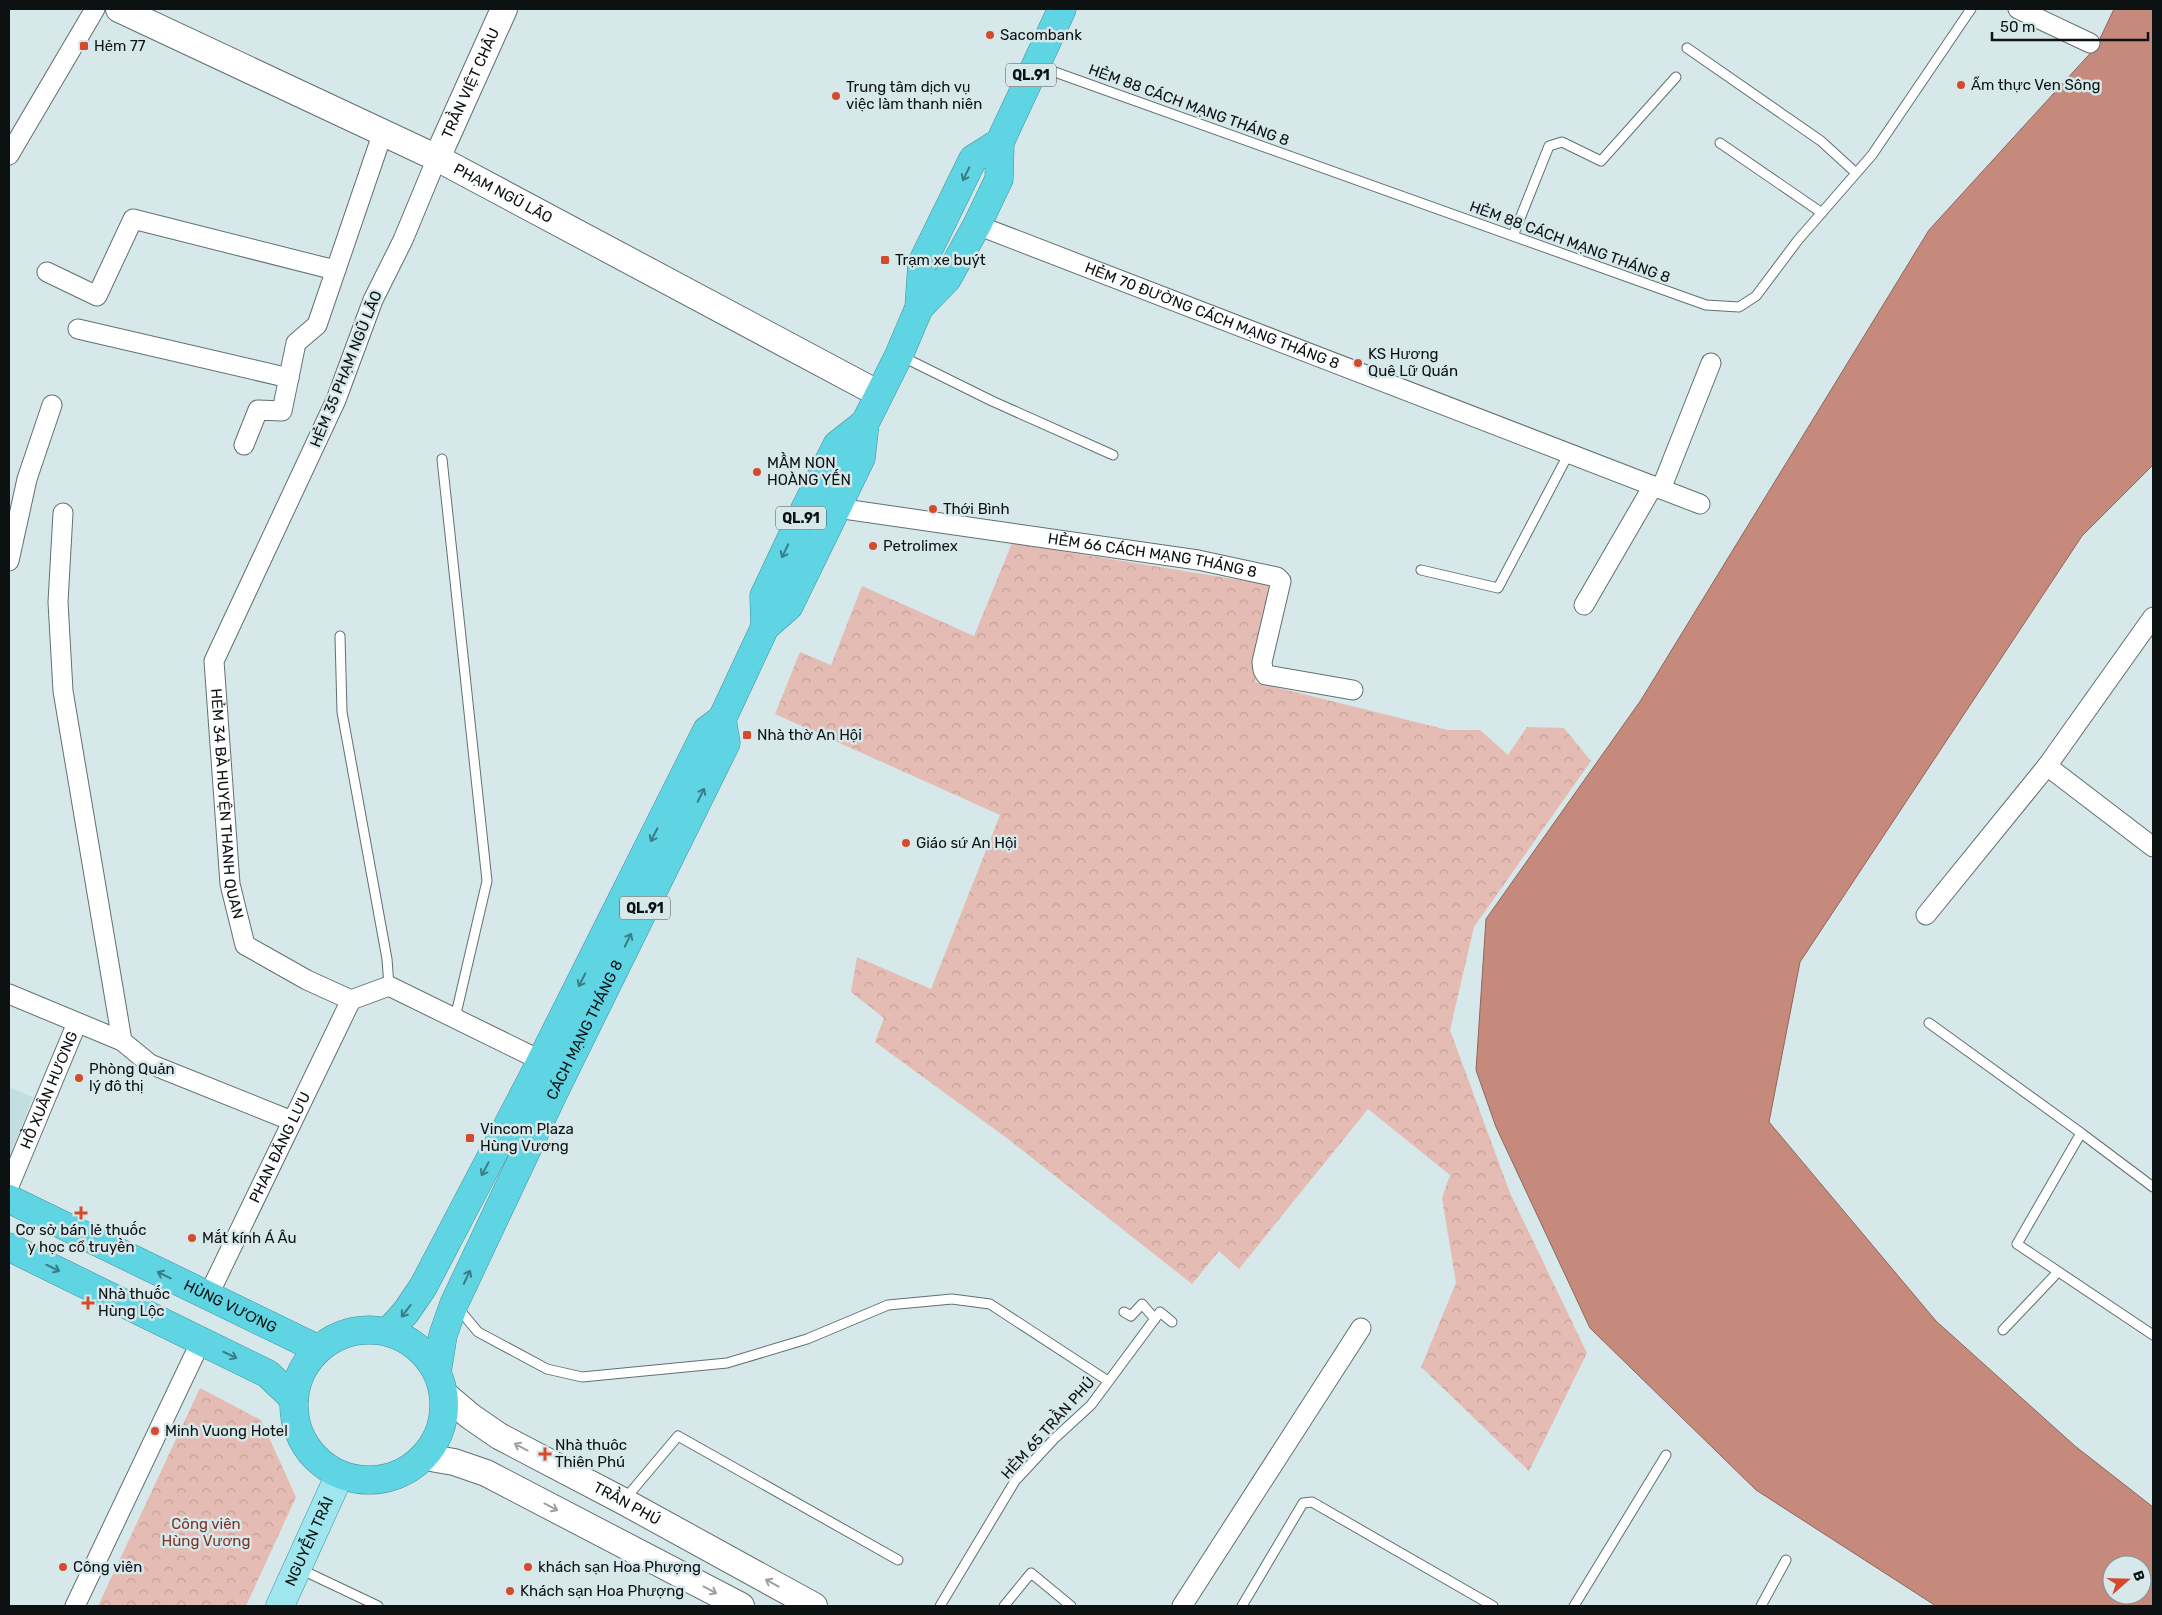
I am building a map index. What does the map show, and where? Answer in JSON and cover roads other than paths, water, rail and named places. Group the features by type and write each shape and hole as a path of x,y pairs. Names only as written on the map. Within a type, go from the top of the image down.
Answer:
{"highway":[{"name":"CÁCH MẠNG THÁNG 8","path":"919,308 947,279 977,225 998,179 1000,142 1062,9"},
{"name":"CÁCH MẠNG THÁNG 8","path":"388,1332 406,1312 423,1287 542,1060 707,730 722,719 765,627 789,606 861,458 865,423 899,355 919,308 922,264 973,159 1000,142"},
{"name":"CÁCH MẠNG THÁNG 8","path":"765,627 764,596 805,509 837,445 865,423"},
{"name":"CÁCH MẠNG THÁNG 8","path":"440,1383 443,1335 454,1304 552,1094 726,743 722,719"},
{"name":"HÙNG VƯƠNG","path":"9,1199 318,1349"},
{"path":"9,1247 268,1374 294,1399"},
{"path":"369,1330 388,1332 404,1338 424,1354 440,1383 444,1416 439,1438 425,1457 407,1472 385,1480 362,1481 339,1476 319,1463 304,1444 295,1423 294,1399 297,1381 306,1364 318,1349 333,1338 351,1332 369,1330"}],"main road":[{"name":"NGUYỄN TRÃI","path":"280,1606 339,1476"}],"street":[{"path":"9,155 95,9"},
{"name":"PHẠM NGŨ LÃO","path":"119,9 437,158 880,394"},
{"name":"TRẦN VIỆT CHÂU","path":"437,158 504,9"},
{"path":"2018,9 2090,43"},
{"path":"244,445 258,410 282,411 296,343 317,325 383,132"},
{"name":"HẺM 35 PHẠM NGŨ LÃO","path":"214,661 336,400 373,300 403,240 437,158"},
{"path":"47,272 97,296 133,219 335,270"},
{"name":"HẺM 70 ĐƯỜNG CÁCH MẠNG THÁNG 8","path":"977,225 1700,504"},
{"path":"78,329 289,378"},
{"path":"1584,605 1657,487 1711,362"},
{"path":"9,561 27,478 52,405"},
{"name":"HẺM 66 CÁCH MẠNG THÁNG 8","path":"837,508 1198,560 1277,577 1282,581 1262,662 1266,675 1353,690"},
{"path":"63,513 58,602 63,692 122,1041"},
{"path":"1926,915 2047,766 2153,617"},
{"name":"HẺM 34 BÀ HUYỆN THANH QUAN","path":"214,661 230,884 245,945 307,980 351,1000"},
{"path":"2047,766 2153,847"},
{"path":"351,1000 389,986 542,1060"},
{"path":"9,994 122,1041 150,1064 292,1121"},
{"name":"PHAN ĐĂNG LƯU","path":"208,1296 351,1000"},
{"name":"HỒ XUÂN HƯƠNG","path":"9,1186 77,1023"},
{"path":"1182,1606 1362,1328"},
{"path":"75,1606 200,1341"},
{"name":"TRẦN PHÚ","path":"440,1383 470,1416 498,1436 624,1501 814,1606"},
{"path":"425,1457 454,1462 486,1473 736,1605"}],"lane":[{"name":"HẺM 88 CÁCH MẠNG THÁNG 8","path":"1036,65 1706,305 1739,307 1756,296 1822,212 1872,155 1971,9"},
{"path":"1687,48 1821,141 1856,173"},
{"path":"1513,236 1549,146 1562,142 1601,161 1676,77"},
{"path":"1720,143 1822,212"},
{"path":"899,355 992,401 1113,455"},
{"path":"1420,570 1498,588 1570,453"},
{"path":"442,459 487,881 455,1018"},
{"path":"340,636 342,712 388,959 389,986"},
{"path":"1928,1023 2153,1187"},
{"path":"2080,1133 2017,1244 2057,1273 2153,1335"},
{"path":"2003,1330 2057,1273"},
{"path":"454,1304 478,1332 546,1369 582,1377 727,1363 807,1339 888,1305 952,1299 990,1304 1108,1381"},
{"path":"1124,1312 1131,1316 1142,1304 1155,1319 1160,1312 1172,1322"},
{"name":"HẺM 65 TRẦN PHÚ","path":"940,1606 1015,1482 1054,1439 1090,1405 1155,1319"},
{"path":"624,1501 678,1436 898,1560"},
{"path":"1574,1606 1666,1455"},
{"path":"1242,1606 1303,1503 1312,1502 1492,1606"},
{"path":"1761,1606 1786,1560"},
{"path":"298,1568 378,1606"},
{"path":"1004,1606 1031,1572 1071,1606"}],"place":[{"name":"Sacombank","path":"990,35"},
{"name":"Hẻm 77","path":"84,46"},
{"name":"Ẩm thực Ven Sông","path":"1961,85"},
{"name":"Trung tâm dịch vụ việc làm thanh niên","path":"836,96"},
{"name":"Trạm xe buýt","path":"885,260"},
{"name":"KS Hương Quê Lữ Quán","path":"1358,363"},
{"name":"MẦM NON HOÀNG YẾN","path":"757,472"},
{"name":"Thới Bình","path":"933,509"},
{"name":"Petrolimex","path":"873,546"},
{"name":"Nhà thờ An Hội","path":"747,735"},
{"name":"Giáo sứ An Hội","path":"906,843"},
{"name":"Phòng Quản lý đô thị","path":"79,1078"},
{"name":"Vincom Plaza Hùng Vương","path":"470,1138"},
{"name":"Cơ sở bán lẻ thuốc y học cổ truyền","path":"81,1213"},
{"name":"Mắt kính Á Âu","path":"192,1238"},
{"name":"Nhà thuốc Hùng Lộc","path":"88,1303"},
{"name":"Minh Vuong Hotel","path":"155,1431"},
{"name":"Nhà thuôc Thiên Phú","path":"545,1454"},
{"name":"Công viên","path":"63,1567"},
{"name":"khách sạn Hoa Phượng","path":"528,1567"},
{"name":"Khách sạn Hoa Phượng","path":"510,1591"}],"park label":[{"name":"Công viên Hùng Vương","path":"206,1532"}]}
